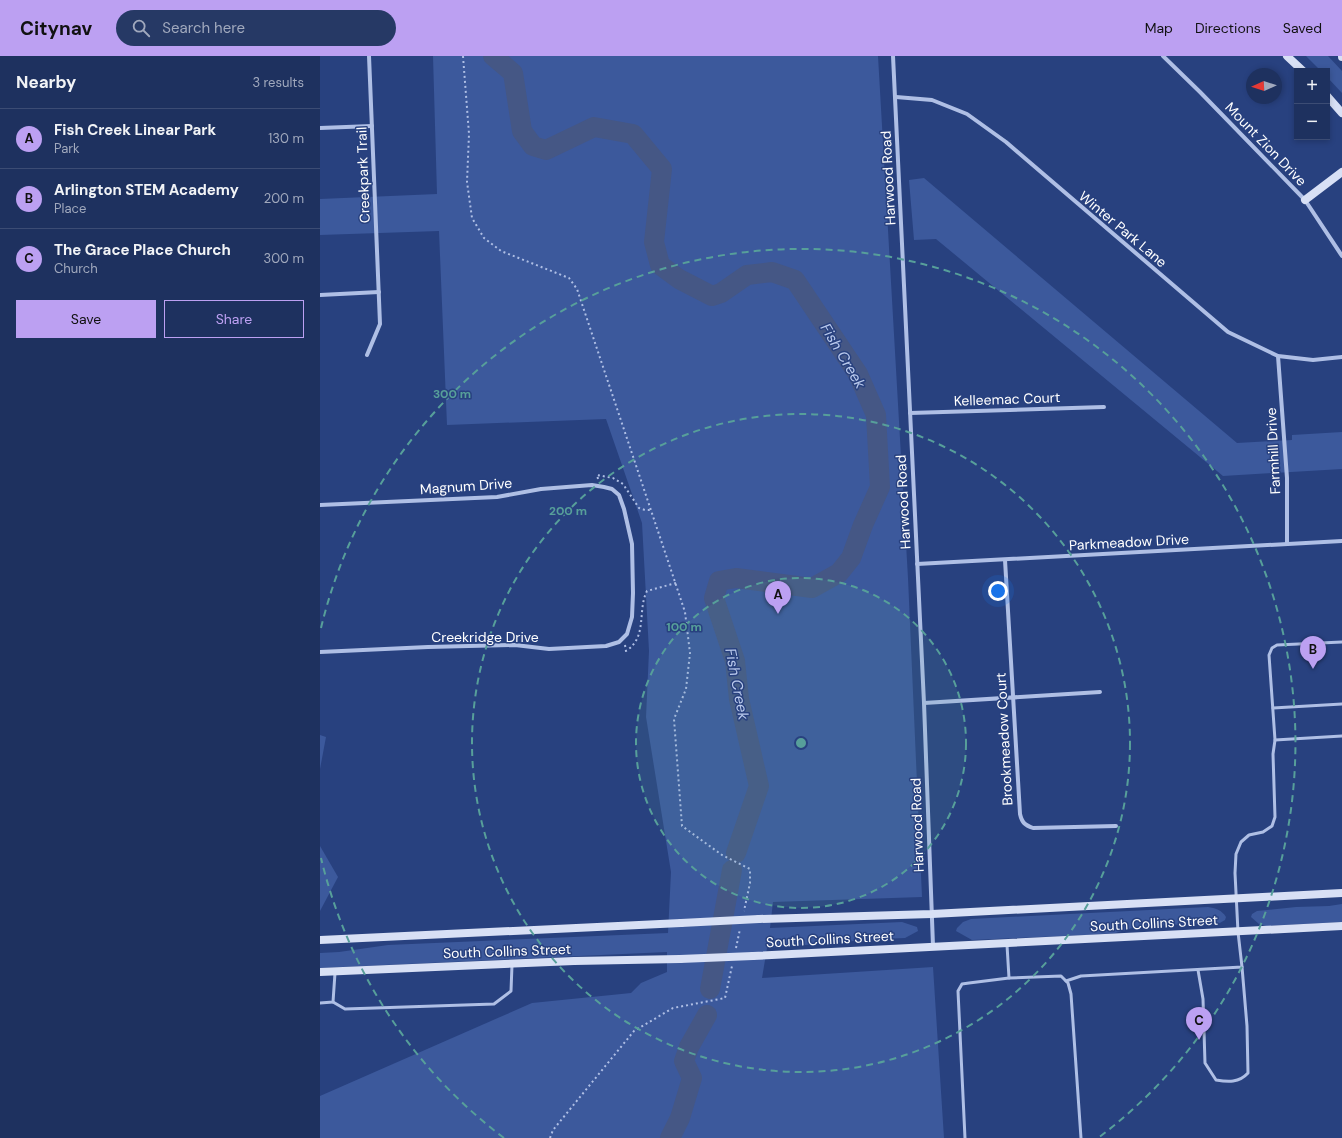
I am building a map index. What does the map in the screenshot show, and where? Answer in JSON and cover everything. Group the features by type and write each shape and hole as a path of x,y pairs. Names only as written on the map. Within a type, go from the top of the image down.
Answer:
{"main road":[{"path":"1287,56 1300,68"},
{"path":"1330,99 1342,113"},
{"path":"1305,200 1342,172"},
{"name":"South Collins Street","path":"320,940 759,919 932,914 1342,893"},
{"name":"South Collins Street","path":"320,972 512,964 680,960 1342,926"}],"street":[{"name":"Creekpark Trail","path":"367,354 380,324 369,56"},
{"name":"Harwood Road","path":"893,56 924,703 933,946"},
{"name":"Mount Zion Drive","path":"1163,56 1305,200 1342,256"},
{"name":"Winter Park Lane","path":"896,97 932,100 967,114 1006,142 1228,332 1278,356 1313,360 1342,357"},
{"path":"320,128 372,126"},
{"path":"320,294 379,292"},
{"name":"Farmhill Drive","path":"1278,356 1287,478 1287,544"},
{"name":"Kelleemac Court","path":"910,413 1104,407"},
{"name":"Magnum Drive","path":"320,505 497,497 541,489 592,485 612,489 619,495 624,509 632,544 632,617 627,634 623,639"},
{"name":"Parkmeadow Drive","path":"917,564 1342,541"},
{"name":"Brookmeadow Court","path":"1005,560 1020,814 1022,821 1026,825 1033,828 1116,826"},
{"name":"Creekridge Drive","path":"320,652 515,645 549,649 606,646 619,642 623,639"},
{"path":"924,703 1100,692"}],"lane":[{"path":"1198,970 1203,999 1205,1063 1216,1080 1229,1082 1243,1079 1248,1073 1247,1026 1238,932 1235,873 1236,854 1241,842 1249,835 1263,832 1272,826 1276,817 1273,754 1275,740 1269,655 1272,648 1277,645 1342,642"},
{"path":"1273,708 1342,704"},
{"path":"1275,740 1342,736"},
{"path":"1007,943 1009,978"},
{"path":"320,1003 333,1002 345,1009 494,1004 511,991 512,964"},
{"path":"1066,981 1081,976 1242,967"},
{"path":"333,1002 335,972"},
{"path":"965,1138 958,991 962,984 1009,978 1061,976 1068,983 1071,994 1080,1138"}],"path":[{"path":"623,639 626,650 632,647 640,634 643,598 647,591 676,583"},
{"path":"550,1138 553,1130 634,1031 673,1008 725,998"}],"shaded area":[{"path":"433,56 878,56 908,578 922,897 773,902 770,928 902,922 917,927 918,931 905,938 767,948 762,978 933,967 944,1138 320,1138 320,1096 532,1003 631,993 641,983 667,972 667,952 320,968 320,953 339,952 388,945 668,933 671,872 646,717 649,651 642,523 606,419 447,425 439,231 320,235 320,199 437,194"},
{"path":"1306,56 1328,56 1342,71 1342,93 1330,80 1330,68 1318,68"},
{"path":"924,178 1237,443 1292,440 1292,435 1342,432 1342,469 1223,476 936,239 914,240 909,180"},
{"path":"320,735 326,737 320,769"},
{"path":"320,846 338,877 320,911"},
{"path":"1342,904 1342,922 1266,926 1259,924 1251,917 1252,914 1257,911"},
{"path":"1208,907 1220,911 1226,917 1225,920 1218,924 1204,923 1136,927 1115,933 972,940 956,931 963,922 971,919"}],"waterway":[{"name":"Fish Creek","path":"493,56 513,73 522,131 533,146 546,150 594,127 633,134 662,169 654,242 660,265 679,279 712,296 721,293 747,275 772,272 795,280 858,374 876,415 880,487 863,525 851,558 839,573 812,588 736,578 719,581 714,598 735,661 739,699 759,786 736,853"},
{"name":"Fish Creek","path":"710,989 732,870"},
{"name":"Fish Creek","path":"670,1138 680,1118 692,1078 684,1061 689,1047 707,1015"}],"place":[{"name":"Fish Creek Linear Park","path":"778,614"},
{"name":"Arlington STEM Academy","path":"1313,669"},
{"name":"The Grace Place Church","path":"1199,1040"}]}
